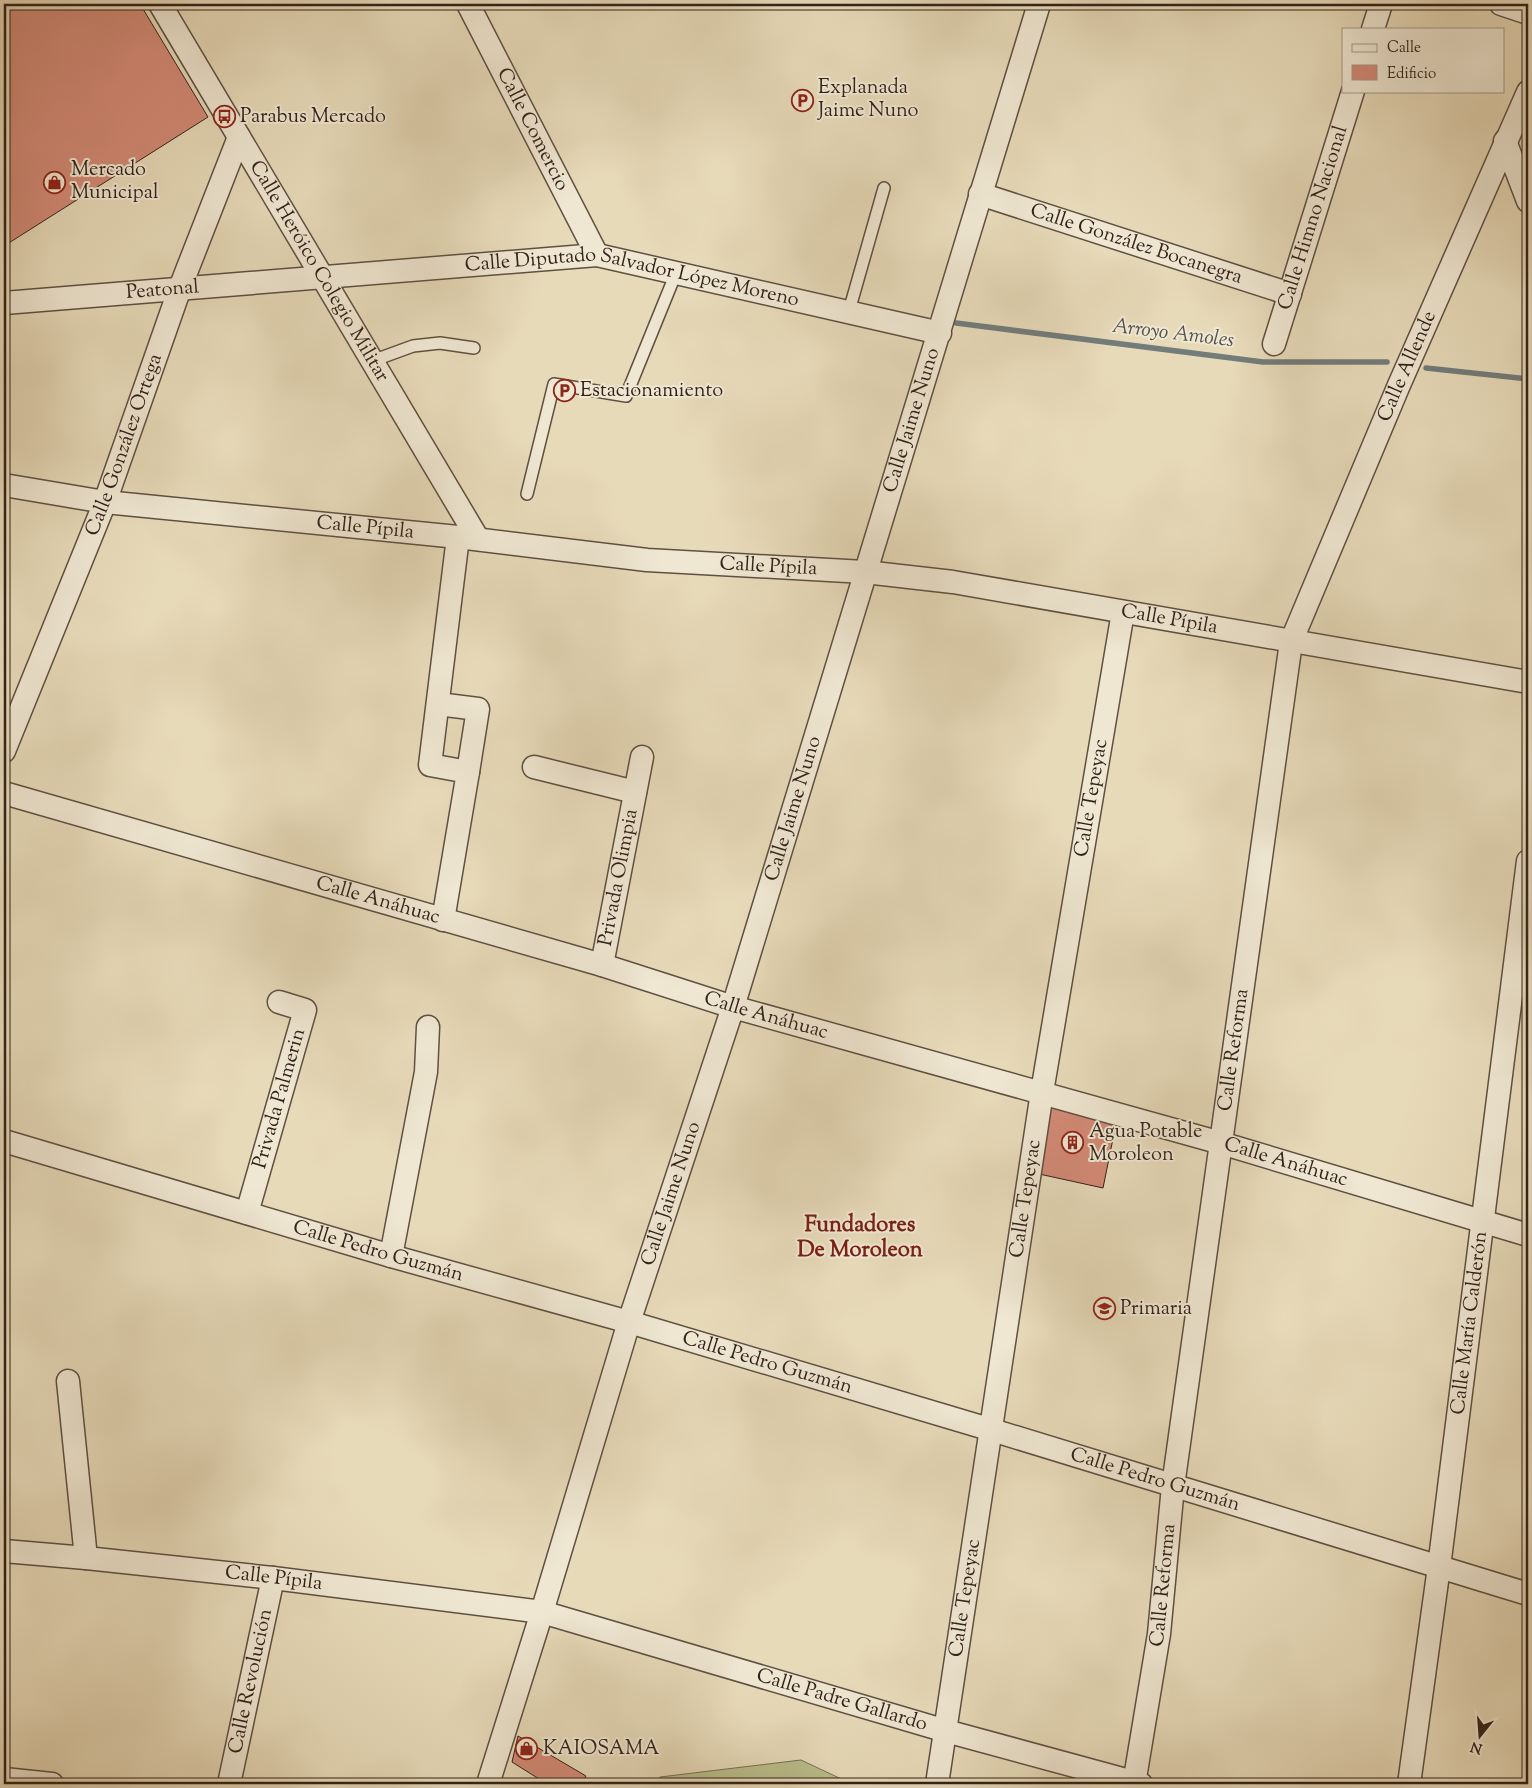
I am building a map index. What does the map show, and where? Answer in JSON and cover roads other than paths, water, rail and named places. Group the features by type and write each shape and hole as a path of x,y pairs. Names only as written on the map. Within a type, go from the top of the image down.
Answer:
{"street":[{"name":"Calle Heróico Colegio Militar","path":"160,4 372,361 468,538"},
{"name":"Calle Comercio","path":"468,4 597,255"},
{"name":"Calle Jaime Nuno","path":"488,1784 629,1322 733,1006 1039,4"},
{"path":"1373,28 1381,4"},
{"path":"1501,4 1528,12"},
{"name":"Calle Himno Nacional","path":"1274,344 1354,92"},
{"name":"Calle Allende","path":"1291,642 1505,141 1528,92"},
{"name":"Calle González Ortega","path":"4,751 105,502 180,288 239,137"},
{"path":"1505,141 1528,201"},
{"name":"Calle González Bocanegra","path":"980,194 1290,294"},
{"name":"Calle Diputado Salvador López Moreno","path":"321,277 597,255 940,333"},
{"name":"Peatonal","path":"4,303 321,277"},
{"name":"Calle Pípila","path":"4,485 105,502 468,538 647,560 866,572 953,582 1528,682"},
{"path":"468,538 438,704 430,765 468,772"},
{"name":"Calle Tepeyac","path":"937,1784 1042,1092 1123,612"},
{"name":"Calle Reforma","path":"1136,1784 1159,1634 1173,1486 1291,642"},
{"path":"438,704 478,709 443,920"},
{"name":"Privada Olimpia","path":"602,965 642,757"},
{"name":"Privada Olimpia","path":"534,767 635,792"},
{"name":"Calle Anáhuac","path":"4,793 602,965 733,1006 1221,1143 1528,1235"},
{"name":"Calle María Calderón","path":"1408,1784 1439,1567 1482,1222 1522,958 1528,861"},
{"name":"Privada Palmerin","path":"247,1213 305,1010 278,1002"},
{"path":"390,1256 426,1072 428,1027"},
{"name":"Calle Pedro Guzmán","path":"4,1141 390,1256 629,1322 992,1430 1528,1594"},
{"path":"68,1381 86,1558"},
{"name":"Calle Pípila","path":"4,1551 273,1578 542,1612"},
{"name":"Calle Revolución","path":"229,1784 273,1578"},
{"name":"Calle Padre Gallardo","path":"542,1612 946,1731 1136,1784"},
{"path":"4,1779 52,1784"}],"lane":[{"path":"849,311 884,188"},
{"path":"527,494 554,384 626,396 676,273"},
{"path":"372,361 413,346 440,343 474,348"}],"waterway":[{"name":"Arroyo Amoles","path":"956,323 1263,362 1387,362"},
{"name":"Arroyo Amoles","path":"1426,368 1528,379"}],"place":[{"name":"Explanada Jaime Nuno","path":"802,100"},
{"name":"Parabus Mercado","path":"224,117"},
{"name":"Mercado Municipal","path":"55,182"},
{"name":"Estacionamiento","path":"564,391"},
{"name":"Agua Potable Moroleon","path":"1073,1143"},
{"name":"Primaria","path":"1104,1309"},
{"name":"KAIOSAMA","path":"527,1749"}],"district":[{"name":"Fundadores De Moroleon","path":"860,1238"}]}
